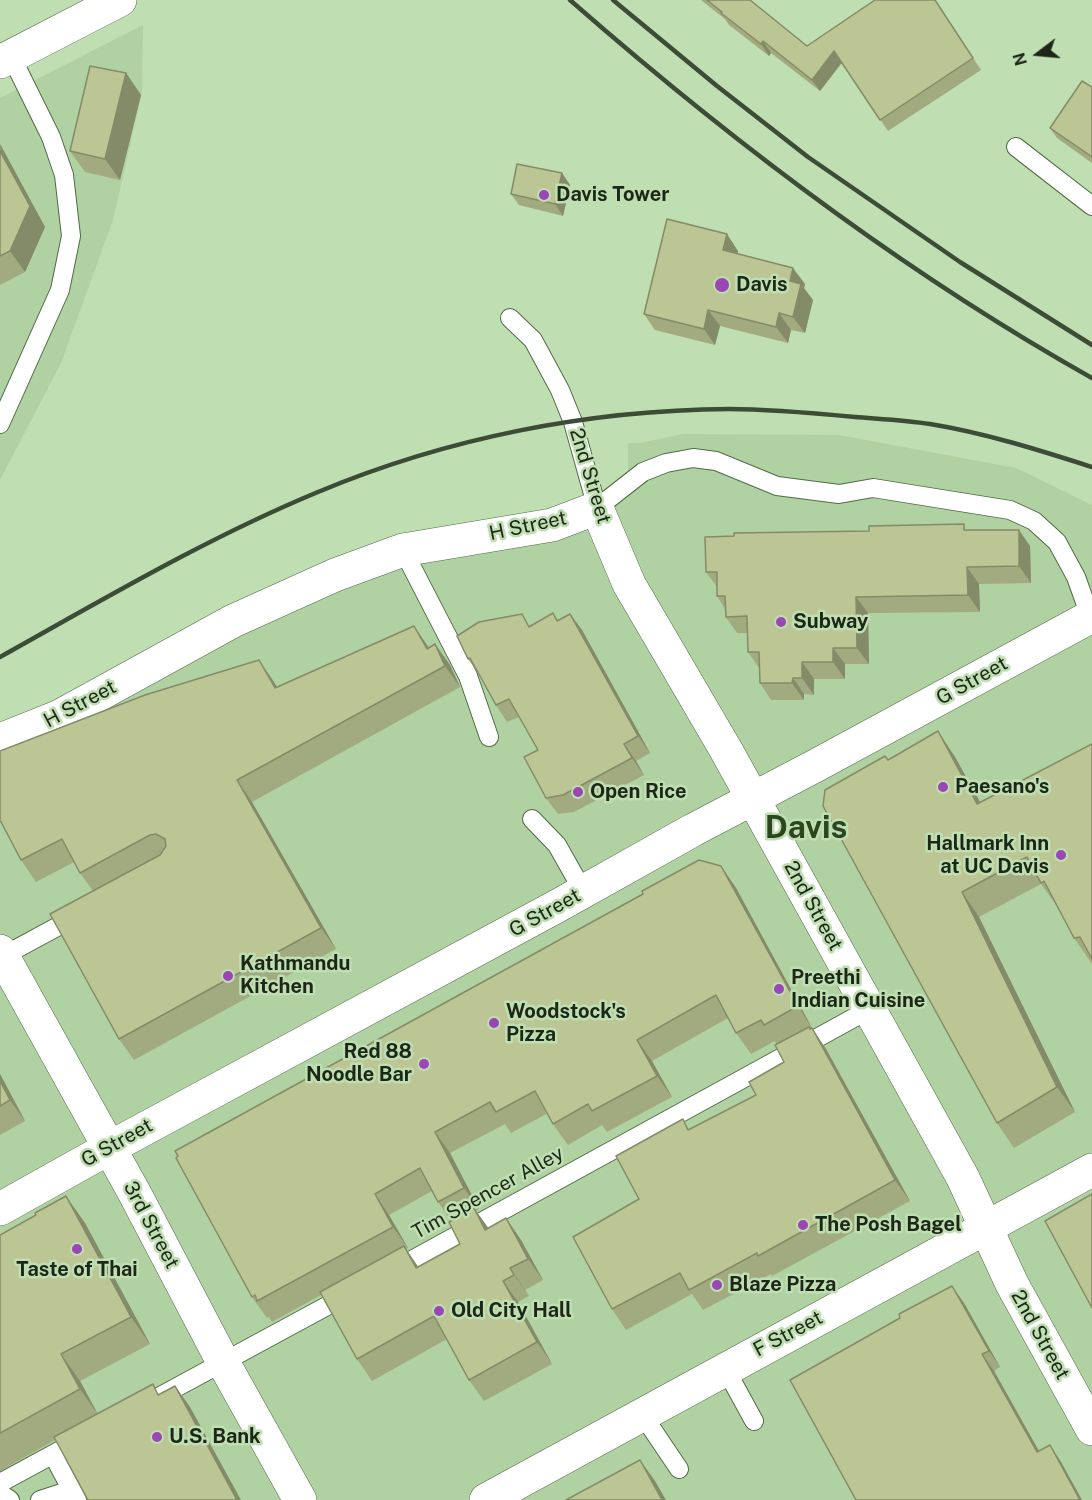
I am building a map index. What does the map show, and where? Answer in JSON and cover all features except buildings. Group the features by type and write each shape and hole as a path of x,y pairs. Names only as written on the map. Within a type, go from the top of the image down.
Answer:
{"street":[{"path":"5,59 100,5"},
{"name":"H Street","path":"0,740 60,716 233,621 335,575 403,550 552,525 597,508"},
{"name":"2nd Street","path":"597,508 629,584 753,799 963,1178 1012,1284 1092,1430"},
{"name":"G Street","path":"0,1209 693,830 1091,616"},
{"name":"3rd Street","path":"1,953 300,1500"},
{"name":"F Street","path":"486,1500 1092,1170"}],"lane":[{"path":"0,424 60,290 71,236 64,175 51,137 5,59"},
{"path":"1016,147 1092,206"},
{"name":"2nd Street","path":"510,318 533,340 560,390 573,422 597,508"},
{"name":"H Street","path":"597,508 643,472 666,463 693,458 716,460 777,486 839,494 873,488 1010,510 1034,521 1057,542 1076,577 1091,616"},
{"path":"403,550 468,676 489,737"},
{"path":"532,819 557,845 572,898"},
{"path":"1,953 92,908"},
{"name":"Tim Spencer Alley","path":"143,1406 870,1009"},
{"path":"725,1368 754,1421"},
{"path":"642,1414 679,1468"},
{"path":"0,1483 103,1427"},
{"path":"40,1500 74,1495 53,1455"},
{"path":"0,1493 10,1500"}],"shaded area":[{"path":"143,25 142,93 113,220 61,363 0,480 0,98"},
{"path":"683,434 839,435 1016,468 1092,505 1092,1500 0,1500 0,737 403,550 552,525 628,481 628,443 640,443"}],"railway":[{"path":"570,0 693,104 821,202 954,294 1092,378"},
{"path":"613,0 808,157 960,262 1092,345"},
{"path":"0,657 196,549 318,492 417,456 468,442 571,421 623,415 729,409 902,421 991,437 1092,467"}],"place":[{"name":"Davis Tower","path":"544,195"},
{"name":"Davis","path":"722,285"},
{"name":"Subway","path":"781,622"},
{"name":"Paesano's","path":"943,787"},
{"name":"Open Rice","path":"578,792"},
{"name":"Hallmark Inn at UC Davis","path":"1061,855"},
{"name":"Kathmandu Kitchen","path":"228,976"},
{"name":"Preethi Indian Cuisine","path":"779,989"},
{"name":"Woodstock's Pizza","path":"494,1023"},
{"name":"Red 88 Noodle Bar","path":"424,1064"},
{"name":"The Posh Bagel","path":"803,1225"},
{"name":"Taste of Thai","path":"77,1249"},
{"name":"Blaze Pizza","path":"717,1285"},
{"name":"Old City Hall","path":"439,1311"},
{"name":"U.S. Bank","path":"157,1437"}],"district":[{"name":"Davis","path":"806,828"}]}
